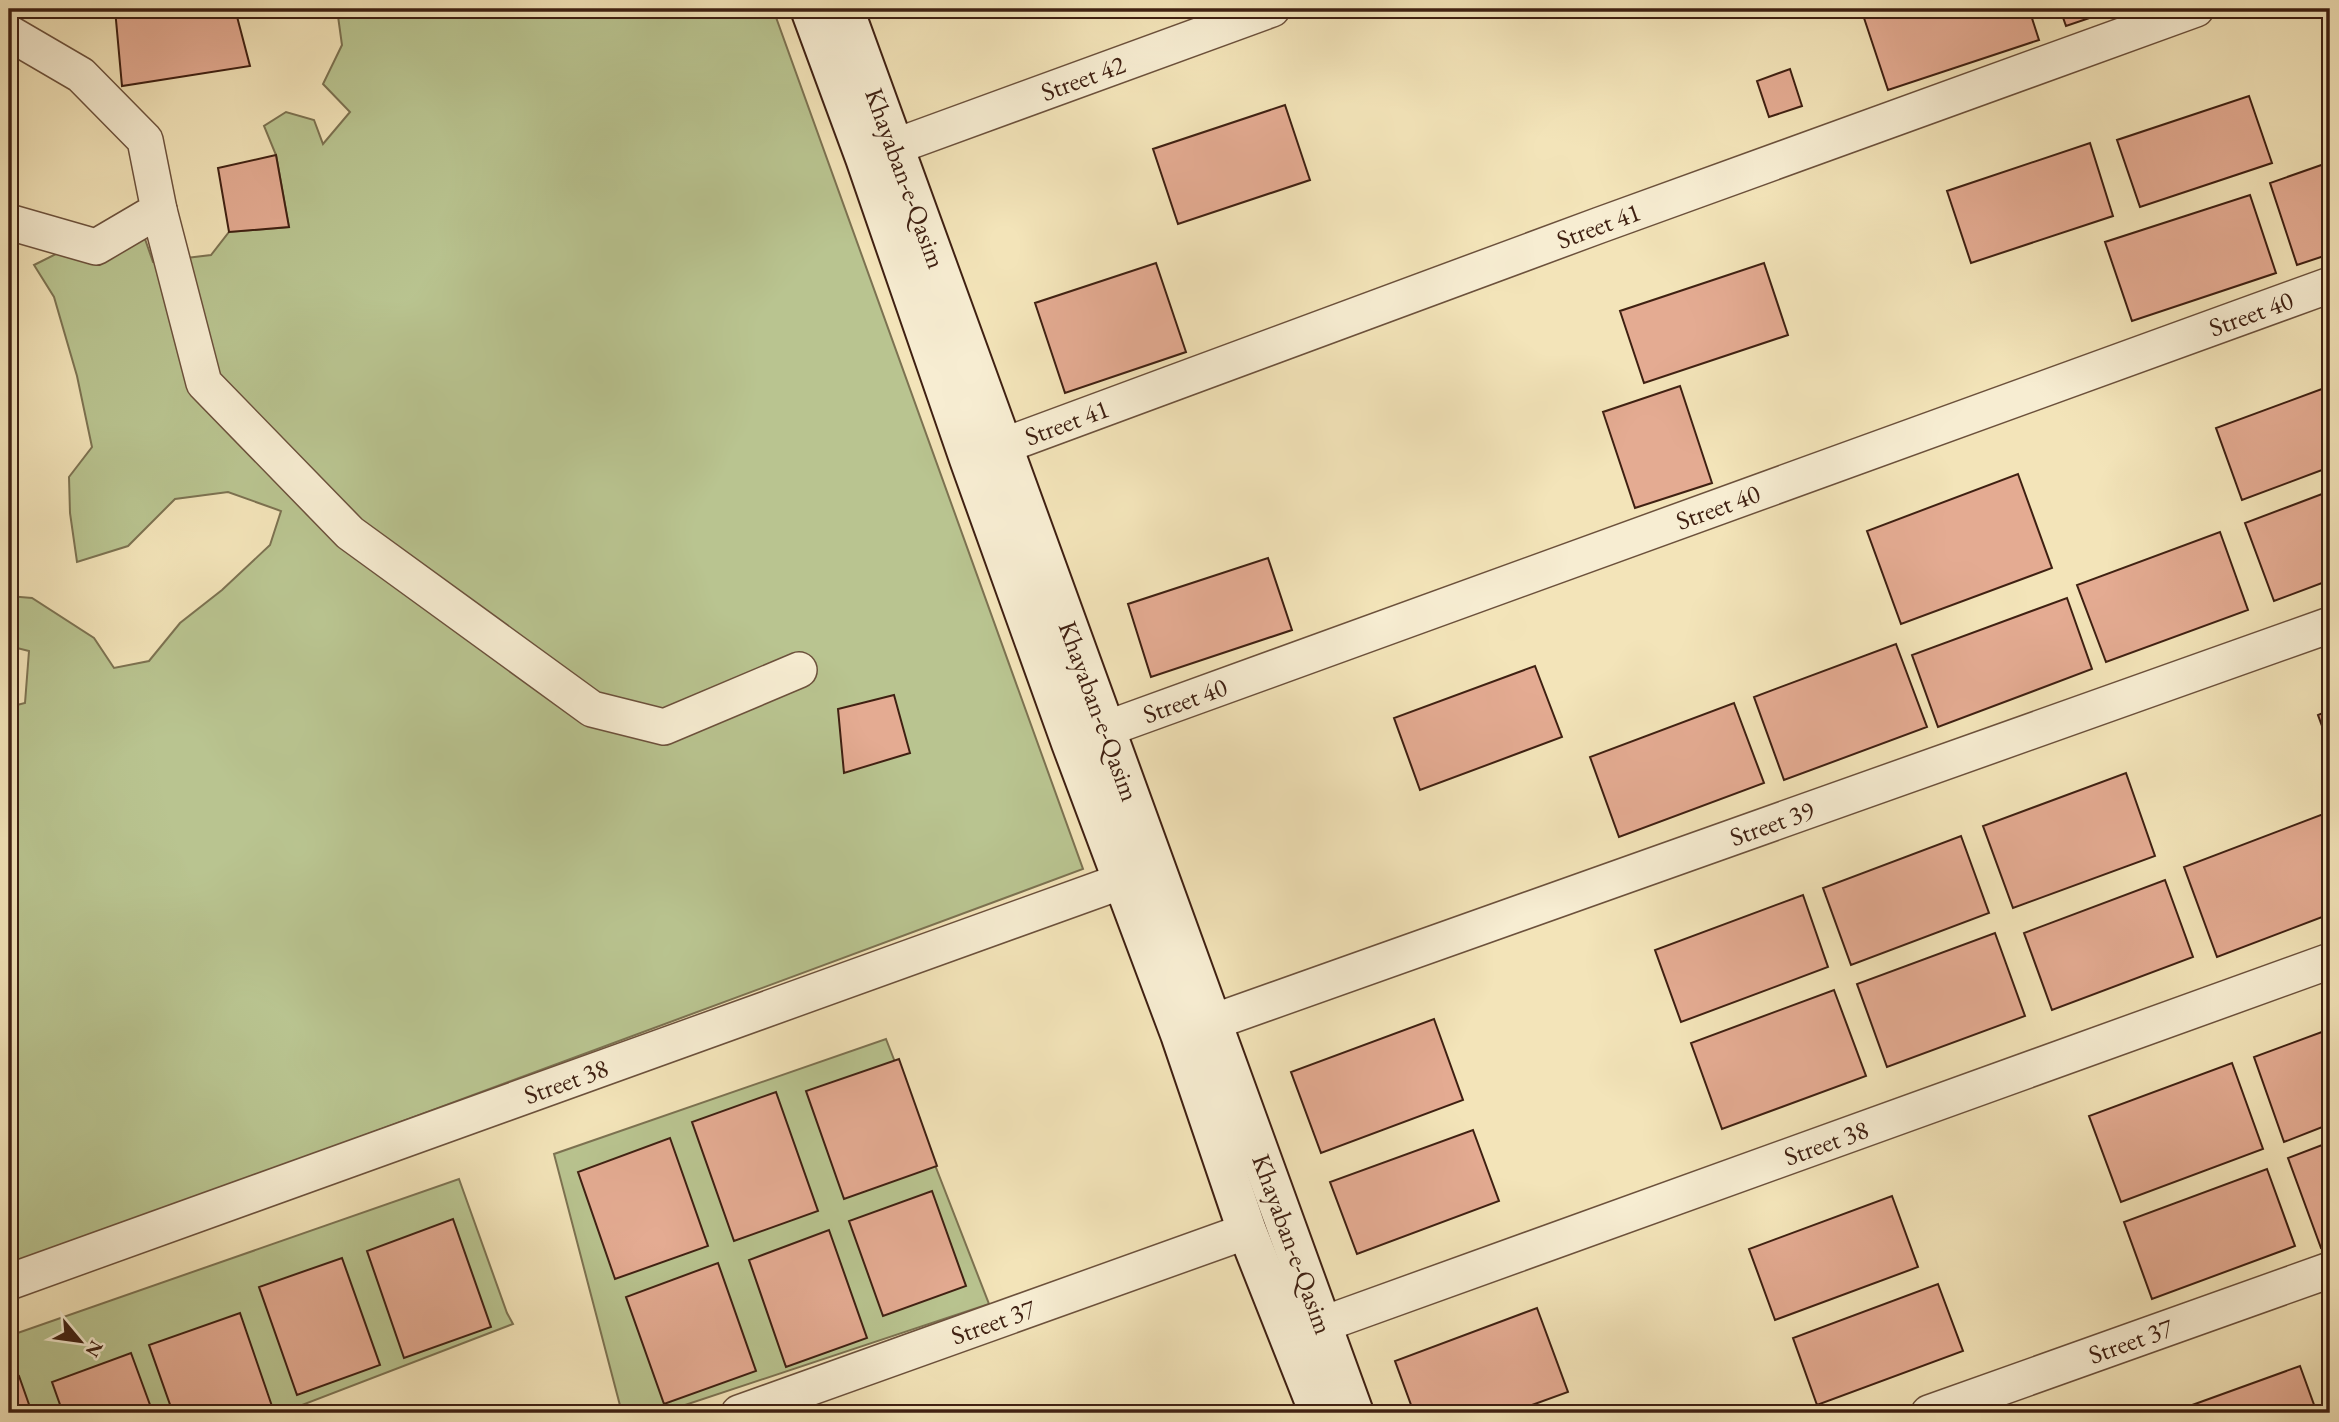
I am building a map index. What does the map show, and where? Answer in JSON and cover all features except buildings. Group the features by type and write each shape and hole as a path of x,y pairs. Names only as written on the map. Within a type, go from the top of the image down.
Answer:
{"street":[{"name":"Khayaban-e-Qasim","path":"810,9 978,485 1180,1034 1247,1231 1319,1413"},
{"name":"Khayaban-e-Qasim","path":"845,9 1354,1413"},
{"name":"Street 42","path":"894,147 1272,9"},
{"name":"Street 41","path":"1003,446 1600,225 2196,9"},
{"path":"9,33 82,75 145,140 159,211 204,383 350,533 592,709 664,727 799,670"},
{"path":"9,222 96,247 159,211"},
{"name":"Street 40","path":"1106,729 2330,285"},
{"name":"Street 39","path":"1213,1022 2330,625"},
{"name":"Street 38","path":"9,1282 1122,881"},
{"name":"Street 38","path":"1321,1325 2330,961"},
{"name":"Street 37","path":"739,1413 1247,1231"},
{"name":"Street 37","path":"1929,1413 2330,1270"}],"green space":[{"path":"337,9 773,9 1083,869 9,1267 9,707 25,703 29,651 9,646 9,596 32,598 94,638 114,668 149,661 180,623 222,590 270,545 281,511 228,492 175,499 128,546 77,562 70,513 69,477 92,447 77,376 54,297 34,265 58,253 94,258 145,239 153,262 211,255 229,232 289,227 276,155 264,126 286,112 314,120 323,144 350,112 323,84 342,45"},
{"path":"886,1039 989,1304 661,1413 622,1413 554,1154"},
{"path":"459,1179 513,1324 294,1408 296,1413 9,1413 9,1336"}]}
